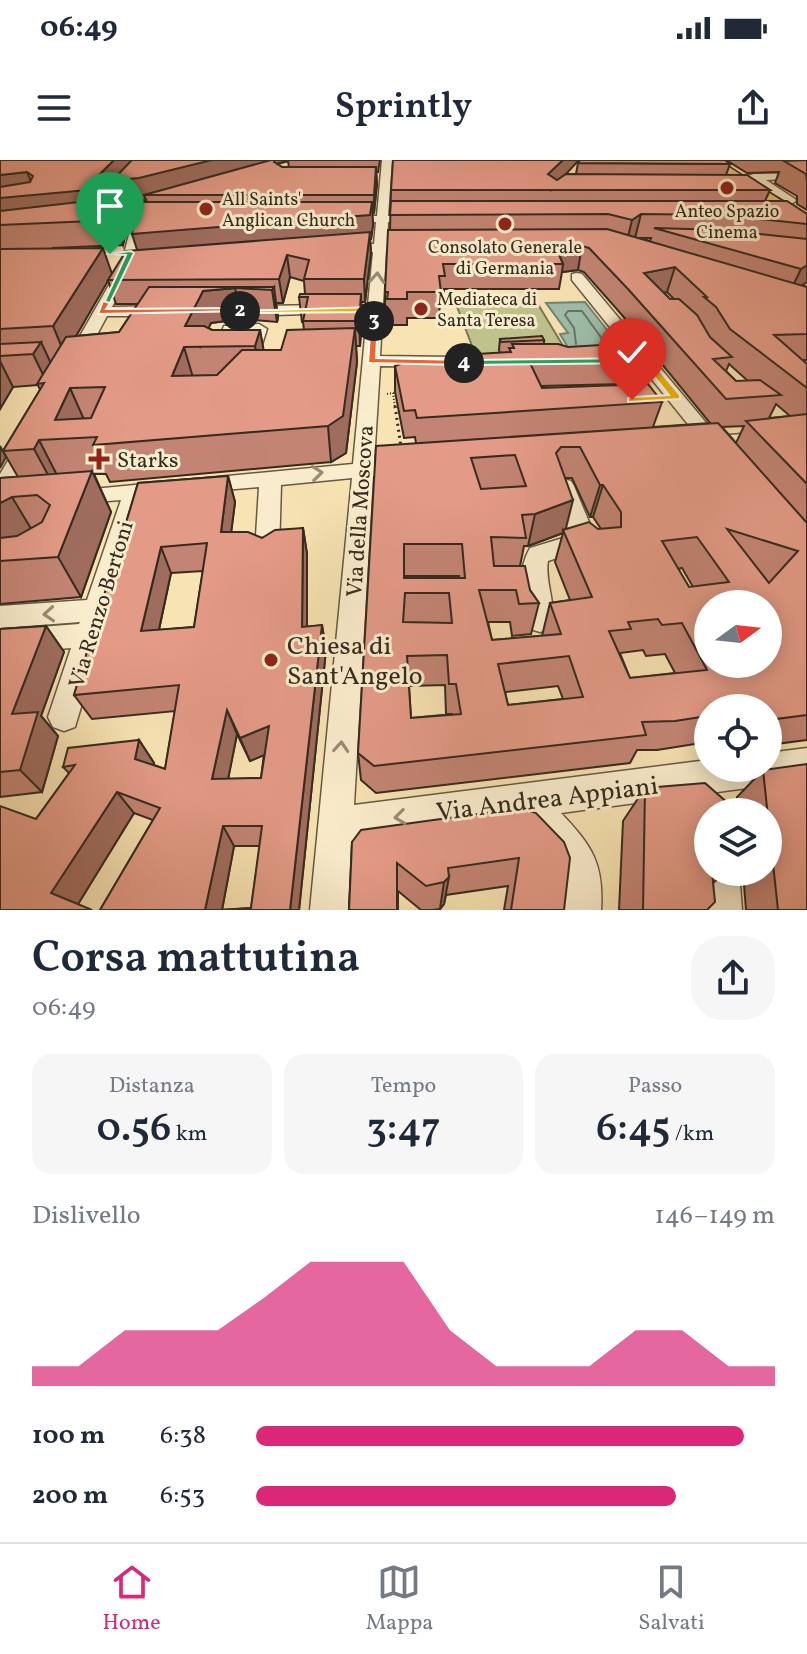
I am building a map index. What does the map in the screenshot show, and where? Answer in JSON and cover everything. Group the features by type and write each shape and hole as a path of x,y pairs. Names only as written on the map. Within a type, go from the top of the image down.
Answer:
{"main road":[{"path":"715,162 789,218"}],"street":[{"name":"Via della Moscova","path":"329,910 363,469 368,365 360,310 379,246 381,178 387,160"},
{"path":"782,167 802,177"},
{"path":"745,184 802,177"},
{"path":"745,184 789,218 807,237"},
{"path":"745,184 789,218"},
{"path":"72,368 125,258 140,209 148,205 109,206"},
{"path":"74,221 177,219"},
{"path":"327,219 434,219"},
{"path":"323,250 434,245"},
{"path":"105,268 125,258 151,265"},
{"path":"577,277 676,397 727,465"},
{"path":"227,311 360,310"},
{"path":"101,312 182,311"},
{"path":"141,330 152,312"},
{"path":"619,362 647,361"},
{"path":"368,365 470,369 415,380"},
{"path":"368,365 392,387"},
{"path":"647,399 676,397"},
{"path":"776,416 802,436"},
{"path":"5,499 38,426"},
{"path":"678,444 802,436"},
{"path":"45,499 431,464"},
{"path":"267,552 270,478"},
{"path":"540,621 533,573 535,561 539,554 572,544 582,534 563,486"},
{"name":"Via Renzo Bertoni","path":"64,717 135,491"},
{"path":"0,617 94,622"},
{"path":"0,642 94,622"},
{"name":"Via Andrea Appiani","path":"335,825 540,798 710,793 807,764"},
{"path":"540,798 546,823 573,851 580,866 584,884 582,910"},
{"path":"721,886 723,910"}],"path":[{"path":"392,387 402,452"},
{"path":"388,427 398,427"}],"green space":[{"path":"536,301 571,359 479,364 456,304"}],"water":[{"path":"585,302 615,340 612,341 624,358 575,359 560,334 568,333 546,303"}],"building":[{"path":"0,160 114,160 95,179 95,186 107,186 132,160 212,160 139,178 117,180 117,187 124,190 0,198 0,187 30,182 33,176 27,172 0,175"},
{"path":"271,160 282,167 376,167 374,195 144,195"},
{"path":"393,160 563,160 548,174 557,180 566,174 747,175 770,190 391,190"},
{"path":"580,160 725,160 730,164 578,163"},
{"path":"807,160 807,182 806,174 784,161"},
{"path":"88,201 120,201 115,220 0,225 0,211"},
{"path":"391,201 787,201 807,214 807,224 721,215 641,214 632,220 608,214 390,215"},
{"path":"139,202 372,202 370,215 132,234"},
{"path":"654,228 721,230 807,239 807,265 801,269"},
{"path":"607,229 807,287 807,334 774,335 807,364 807,388 730,329 716,307 675,267 644,273 670,299 679,299 697,315 710,337 732,357 713,359 736,381 760,380 781,395 726,399 628,289 589,248 582,246 556,248 563,264 443,264 445,276 439,276 441,292 407,292 407,299 387,299 388,230"},
{"path":"370,232 364,279 304,279 309,260 287,255 279,279 108,280 126,251"},
{"path":"103,248 53,326 0,329 0,249"},
{"path":"149,287 274,287 272,290 235,288 203,291 185,326 204,326 212,330 260,330 255,346 184,347 172,376 217,375 242,350 281,350 287,330 355,328 343,416 328,426 93,445 97,437 39,440 34,449 3,451 44,383 37,384 66,337 119,332","holes":["105,387 91,418 55,420 70,388"]},
{"path":"300,294 361,294 359,321 303,321 308,297 299,297"},
{"path":"542,336 544,340 501,342 500,339"},
{"path":"41,342 33,354 0,356 0,344"},
{"path":"512,344 558,344 568,347 618,344 628,358 529,361 542,388 648,384 662,402 417,418 415,410 404,411 395,366 511,352 509,348 514,348"},
{"path":"807,414 807,484 746,421"},
{"path":"718,423 807,523 807,715 782,718 782,694 694,694 694,718 642,722 646,735 374,766 358,753 376,446","holes":["561,447 580,447 600,485 621,512 621,527 598,529 589,522 563,530 592,597 550,603 561,634 492,640 479,590 516,590 519,604 539,603 530,590 525,566 494,566 491,537 526,538 522,515 535,514 573,500 556,453","515,455 526,486 481,489 471,458","727,529 798,551 769,583","697,537 729,582 689,587 662,541","404,544 462,544 465,578 404,578","405,593 449,593 452,623 403,622","447,655 449,684 456,684 461,714 411,718 407,656","569,656 583,697 508,705 498,664"]},
{"path":"92,471 58,557 0,561 0,538 17,536 42,522 50,505 37,495 12,497 0,503 0,478"},
{"path":"228,476 221,532 248,532 262,538 275,530 303,528 302,627 322,625 290,910 218,910 251,908 262,826 223,826 205,910 100,910 160,808 117,792 51,893 92,910 0,910 0,806 36,819 75,765 63,767 68,748 139,740 135,759 165,769 179,685 74,695 138,483","holes":["207,543 194,627 141,631 161,547","227,710 240,738 269,726 261,778 212,779"]},
{"path":"46,626 12,714 38,712 20,770 0,772 0,629"},
{"path":"807,764 807,910 778,910 775,886 782,886 782,798 766,798 764,782 782,782 782,767"},
{"path":"705,783 722,798 694,798 694,886 713,886 715,902 707,910 643,910 645,788"},
{"path":"521,808 536,813 564,842 570,858 564,910 511,910 519,858 448,868 449,877 444,882 426,886 397,863 397,910 349,910 352,842 361,830"}],"place":[{"name":"Anteo Spazio Cinema","path":"727,188"},
{"name":"All Saints' Anglican Church","path":"206,209"},
{"name":"Consolato Generale di Germania","path":"505,224"},
{"name":"Mediateca di Santa Teresa","path":"421,309"},
{"name":"Starks","path":"99,459"},
{"name":"Chiesa di Sant'Angelo","path":"271,660"}],"route":[{"path":"110,254 131,253 101,312 375,310 371,361 647,361 676,397 632,400"}]}
